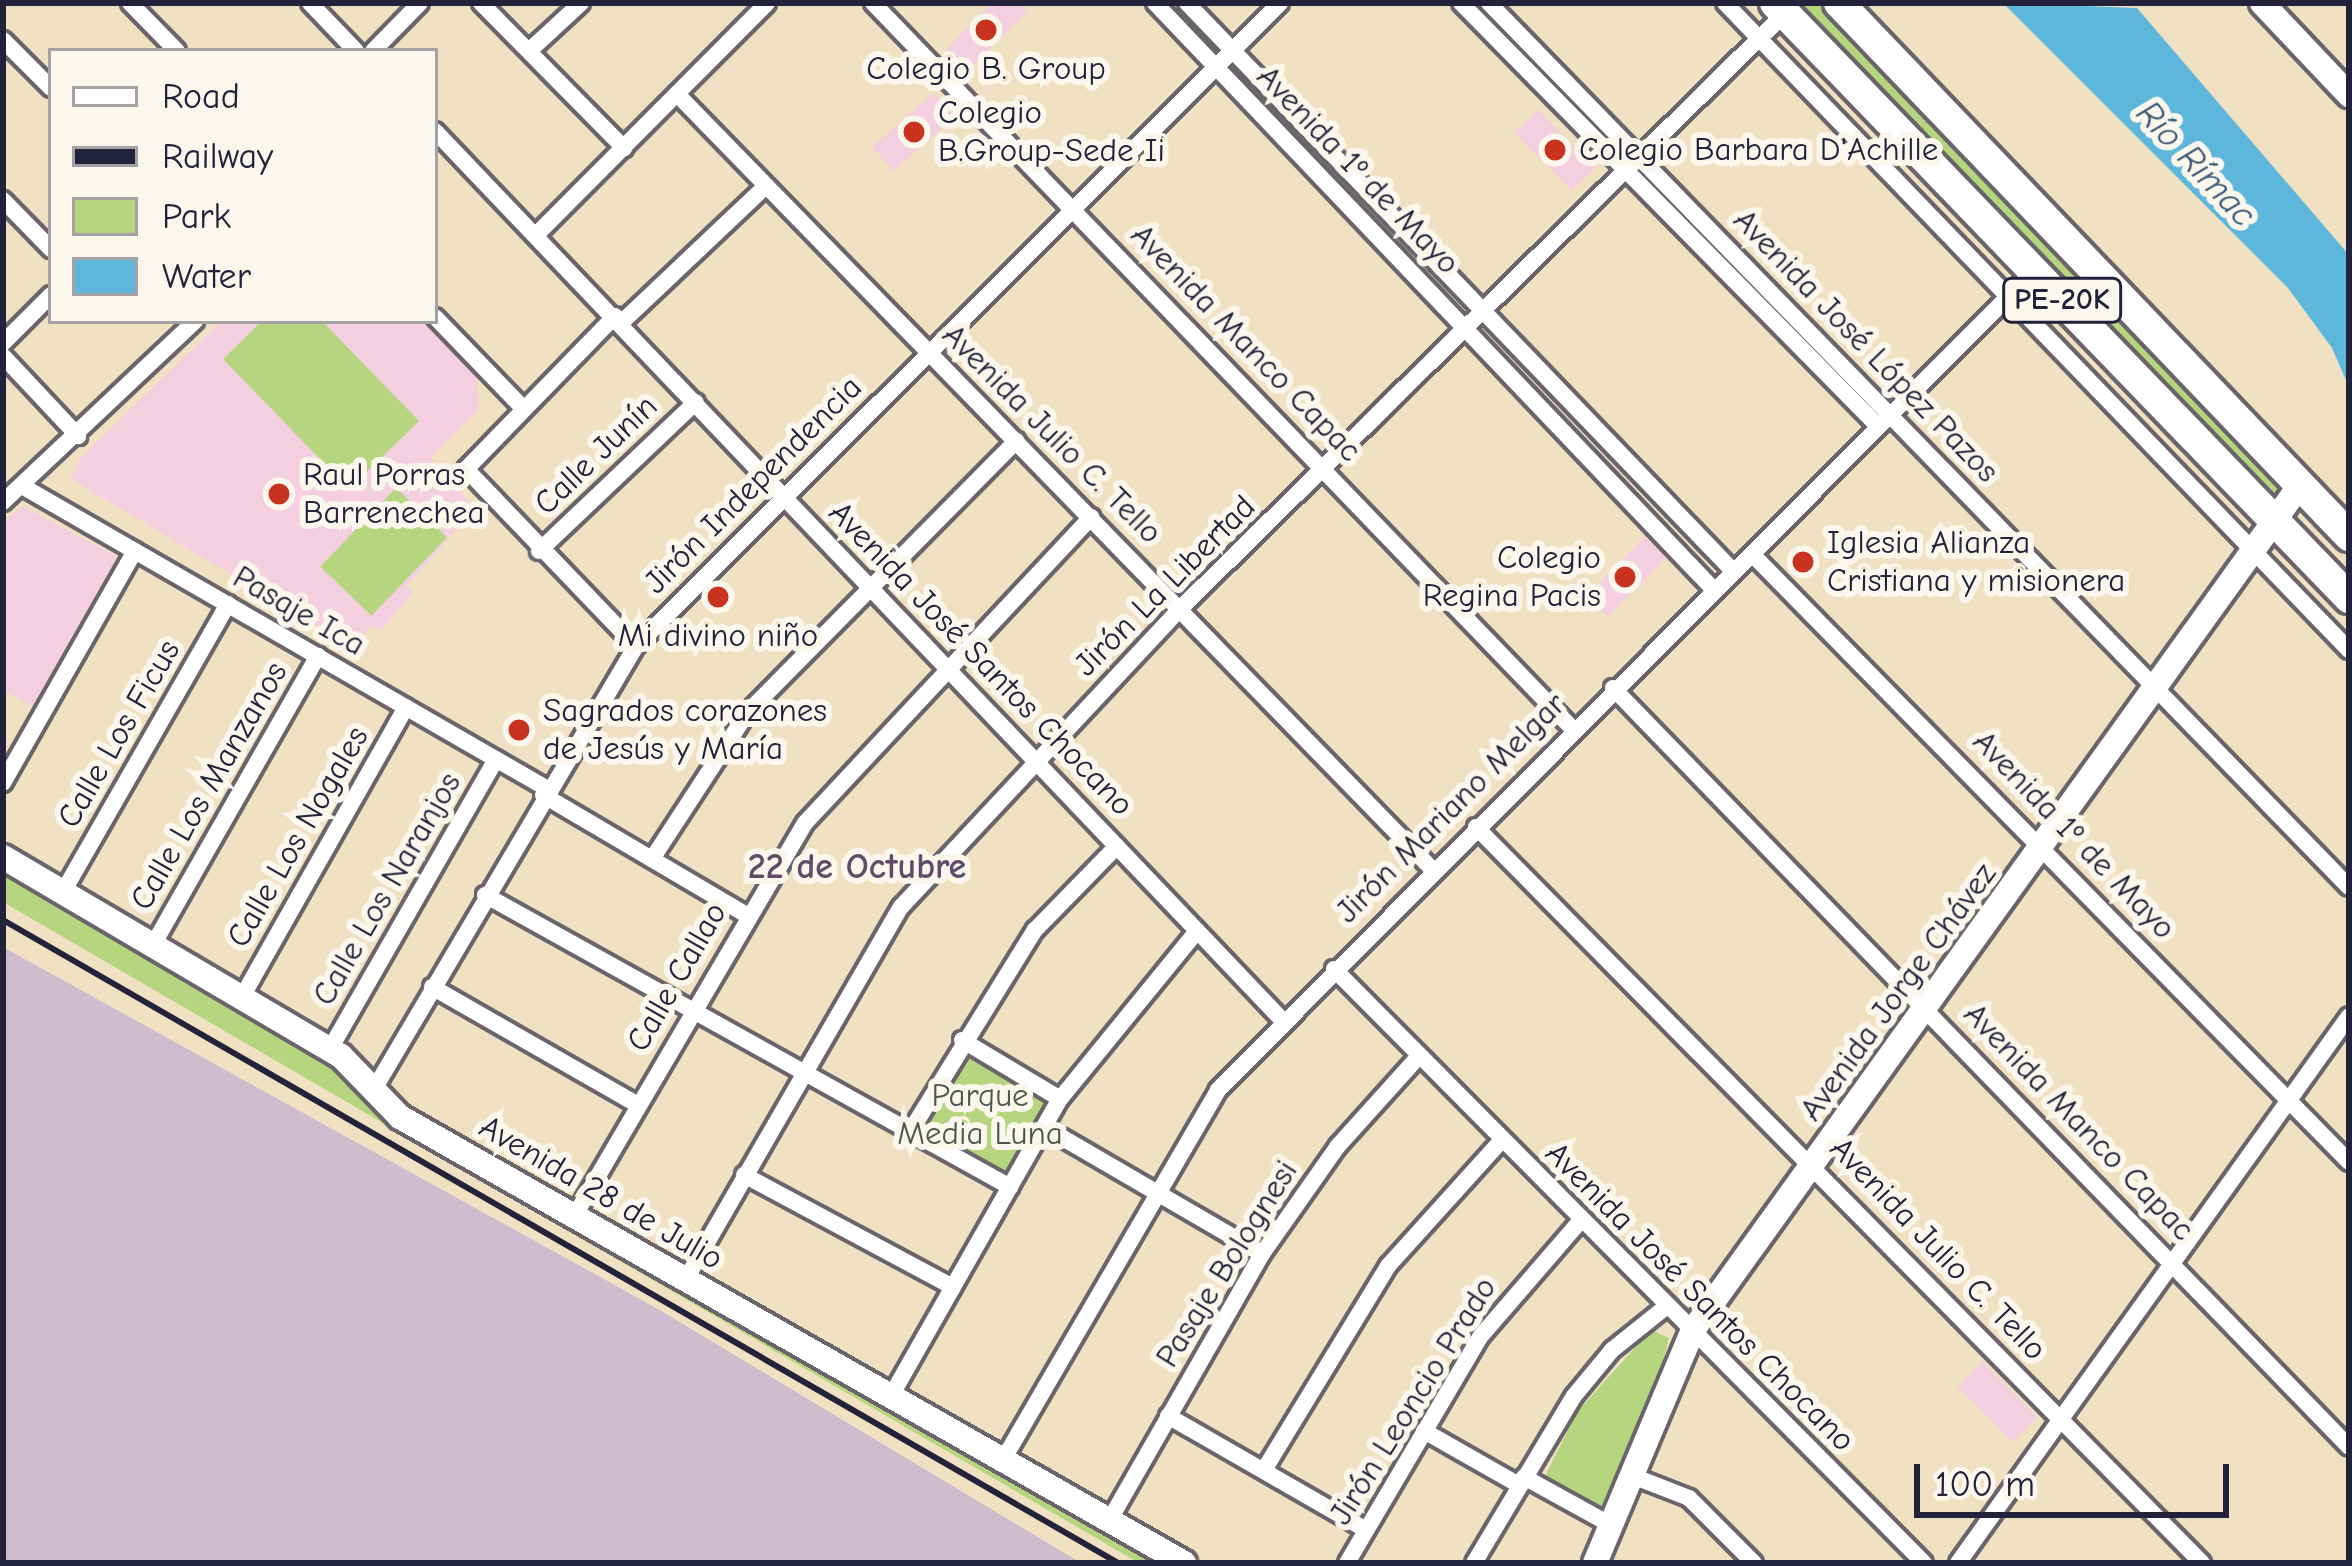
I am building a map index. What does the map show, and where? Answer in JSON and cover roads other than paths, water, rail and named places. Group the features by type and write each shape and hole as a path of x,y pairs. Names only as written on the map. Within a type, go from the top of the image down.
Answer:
{"highway":[{"name":"PE-20K","path":"1839,3 2349,536"},
{"name":"PE-20K","path":"1780,8 2349,598"}],"street":[{"path":"130,3 174,48"},
{"path":"310,3 353,48"},
{"path":"376,48 420,3"},
{"path":"481,3 623,148"},
{"path":"529,51 581,3"},
{"path":"537,234 767,3"},
{"name":"Avenida Manco Capac","path":"874,3 1572,728"},
{"name":"Avenida 1º de Mayo","path":"1155,3 1470,328 1713,589"},
{"name":"Avenida 1º de Mayo","path":"1187,3 1733,571"},
{"name":"Jirón Independencia","path":"373,1091 544,791 636,646 1280,3"},
{"name":"Avenida José López Pazos","path":"1461,3 2155,687 2349,887"},
{"name":"Avenida José López Pazos","path":"1490,3 1885,419"},
{"path":"1725,3 2349,650"},
{"path":"2262,3 2349,94"},
{"name":"Jirón La Libertad","path":"686,1279 901,907 1181,608 1759,39 1780,8"},
{"path":"3,40 48,85"},
{"name":"Avenida Julio C. Tello","path":"677,94 1433,870"},
{"name":"Avenida José Santos Chocano","path":"438,134 1283,1021"},
{"path":"636,646 538,551 466,469 522,407 765,187"},
{"path":"3,200 48,246"},
{"name":"Jirón Mariano Melgar","path":"1003,1460 1155,1190 1218,1090 1572,728 2034,271"},
{"path":"3,343 48,298"},
{"path":"438,320 522,407"},
{"path":"3,502 193,324"},
{"path":"3,356 78,436"},
{"name":"Calle Junín","path":"538,551 696,402"},
{"path":"652,859 747,713 868,584 1016,441"},
{"name":"Avenida Jorge Chávez","path":"1595,1563 1694,1330 2046,847 2300,485"},
{"name":"Pasaje Ica","path":"22,486 496,759 747,915"},
{"name":"Calle Callao","path":"575,1215 805,823 946,666 1090,517"},
{"path":"3,783 135,551"},
{"name":"Avenida 1º de Mayo","path":"1752,554 2046,847 2349,1162"},
{"name":"Calle Los Ficus","path":"64,892 228,604"},
{"name":"Calle Los Manzanos","path":"153,945 318,656"},
{"name":"Avenida Manco Capac","path":"1612,688 2349,1447"},
{"name":"Calle Los Nogales","path":"242,997 406,707"},
{"name":"Calle Los Naranjos","path":"330,1049 496,759"},
{"name":"Avenida Julio C. Tello","path":"1476,826 1813,1162 2202,1563"},
{"path":"910,1132 962,1040 1035,930 1117,846"},
{"name":"Avenida 28 de Julio","path":"3,857 330,1049 400,1117 1184,1563"},
{"path":"485,895 1010,1187"},
{"path":"891,1396 1060,1099 1197,931"},
{"name":"Avenida José Santos Chocano","path":"1334,969 1924,1563"},
{"path":"432,988 638,1105"},
{"path":"1958,1563 2349,1016"},
{"path":"962,1040 1060,1099"},
{"name":"Pasaje Bolognesi","path":"1109,1520 1262,1254 1338,1146 1419,1056"},
{"path":"1044,1127 1262,1254"},
{"path":"1264,1470 1388,1265 1501,1142"},
{"path":"744,1175 953,1287"},
{"name":"Jirón Leoncio Prado","path":"1346,1563 1502,1306 1582,1220"},
{"path":"1474,1563 1595,1369 1667,1306"},
{"path":"1168,1416 1366,1530"},
{"path":"1424,1431 1611,1525"},
{"path":"1630,1475 1689,1498 1754,1563"}],"water":[{"name":"Río Rímac","path":"2003,3 2137,8 2349,255 2349,387 2332,348 2288,288"}],"railway":[{"path":"3,920 1118,1563"}],"place":[{"name":"Colegio B. Group","path":"986,30"},
{"name":"Colegio B.Group-Sede Ii","path":"914,132"},
{"name":"Colegio Barbara D'Achille","path":"1555,150"},
{"name":"Raul Porras Barrenechea","path":"279,494"},
{"name":"Iglesia Alianza Cristiana y misionera","path":"1803,562"},
{"name":"Colegio Regina Pacis","path":"1625,577"},
{"name":"Mi divino niño","path":"718,597"},
{"name":"Sagrados corazones de Jesús y María","path":"519,730"}],"district":[{"name":"22 de Octubre","path":"857,867"}],"park label":[{"name":"Parque Media Luna","path":"980,1115"}]}
